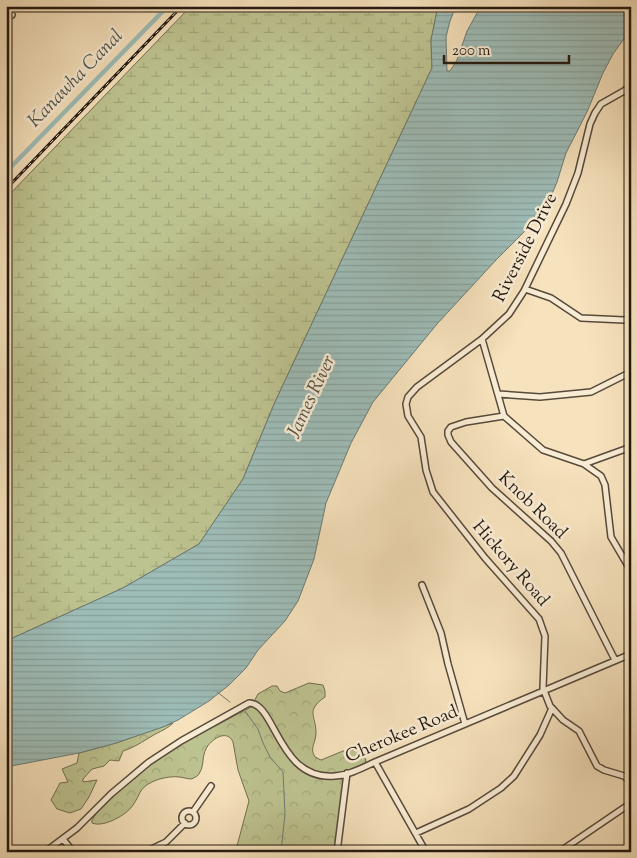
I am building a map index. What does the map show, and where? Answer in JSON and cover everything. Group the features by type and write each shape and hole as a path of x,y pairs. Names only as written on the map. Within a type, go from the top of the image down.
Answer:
{"street":[{"path":"6,12 12,15"},
{"path":"628,89 631,97"},
{"name":"Riverside Drive","path":"408,397 417,387 482,339 509,314 525,289 566,204 578,173 590,124 595,113 601,104 628,89"},
{"path":"525,289 551,298 581,318 624,320 631,318"},
{"path":"482,339 504,416 543,450 584,464 601,476 605,485 611,538 631,571"},
{"path":"498,394 540,397 591,392 631,372"},
{"name":"Hickory Road","path":"408,397 406,411 421,436 426,470 433,492 484,558 540,619 545,636 544,692 552,708 563,720 579,731 597,766 624,776 631,782"},
{"name":"Knob Road","path":"504,416 456,425 448,431 449,438 492,488 561,552 615,660"},
{"path":"584,464 631,447"},
{"path":"422,585 441,633 465,724"},
{"name":"Cherokee Road","path":"45,852 77,828 110,794 149,762 172,746 249,703 256,704 262,708 284,748 300,765 314,773 328,776 347,774 631,654"},
{"path":"416,833 469,809 501,788 514,776 540,735 552,708"},
{"path":"375,762 426,852"},
{"path":"337,852 347,774"},
{"path":"193,812 211,786"},
{"path":"559,852 631,803"},
{"path":"185,824 182,817 184,813 188,811 193,812"},
{"path":"145,852 166,842 185,824 195,822 196,816 193,812"},
{"path":"63,839 75,852"}],"green space":[{"path":"191,6 438,6 431,40 432,68 275,402 243,479 199,544 123,588 6,641 6,198"},
{"path":"309,683 323,685 325,691 325,697 313,710 316,727 313,748 315,757 321,760 343,751 358,750 366,760 365,763 346,771 334,852 239,852 237,846 249,801 238,770 233,742 227,736 215,739 208,746 201,770 196,777 191,779 169,777 155,781 144,787 126,813 102,824 92,823 97,812 116,793 157,759 181,744 251,707 258,694 272,686 277,686 280,691 285,693"},
{"path":"173,723 123,751 119,761 110,760 104,766 92,769 83,779 83,782 97,780 81,809 70,813 57,809 51,800 60,783 68,782 62,769 77,763 79,753 116,743"}],"water":[{"name":"James River","path":"438,6 456,6 446,37 447,71 450,71 457,60 467,31 481,6 631,6 631,29 613,54 603,73 587,112 566,153 549,201 533,223 437,324 373,402 351,443 326,503 314,559 298,601 285,621 258,650 246,668 209,701 163,727 79,753 6,767 6,641 123,588 199,544 243,479 275,402 432,68 431,40"}],"waterway":[{"name":"Kanawha Canal","path":"6,172 168,6"},
{"path":"217,692 230,702"},
{"path":"245,711 258,729 270,757 283,772 285,814 281,852"}],"railway":[{"path":"6,189 182,6"}]}
